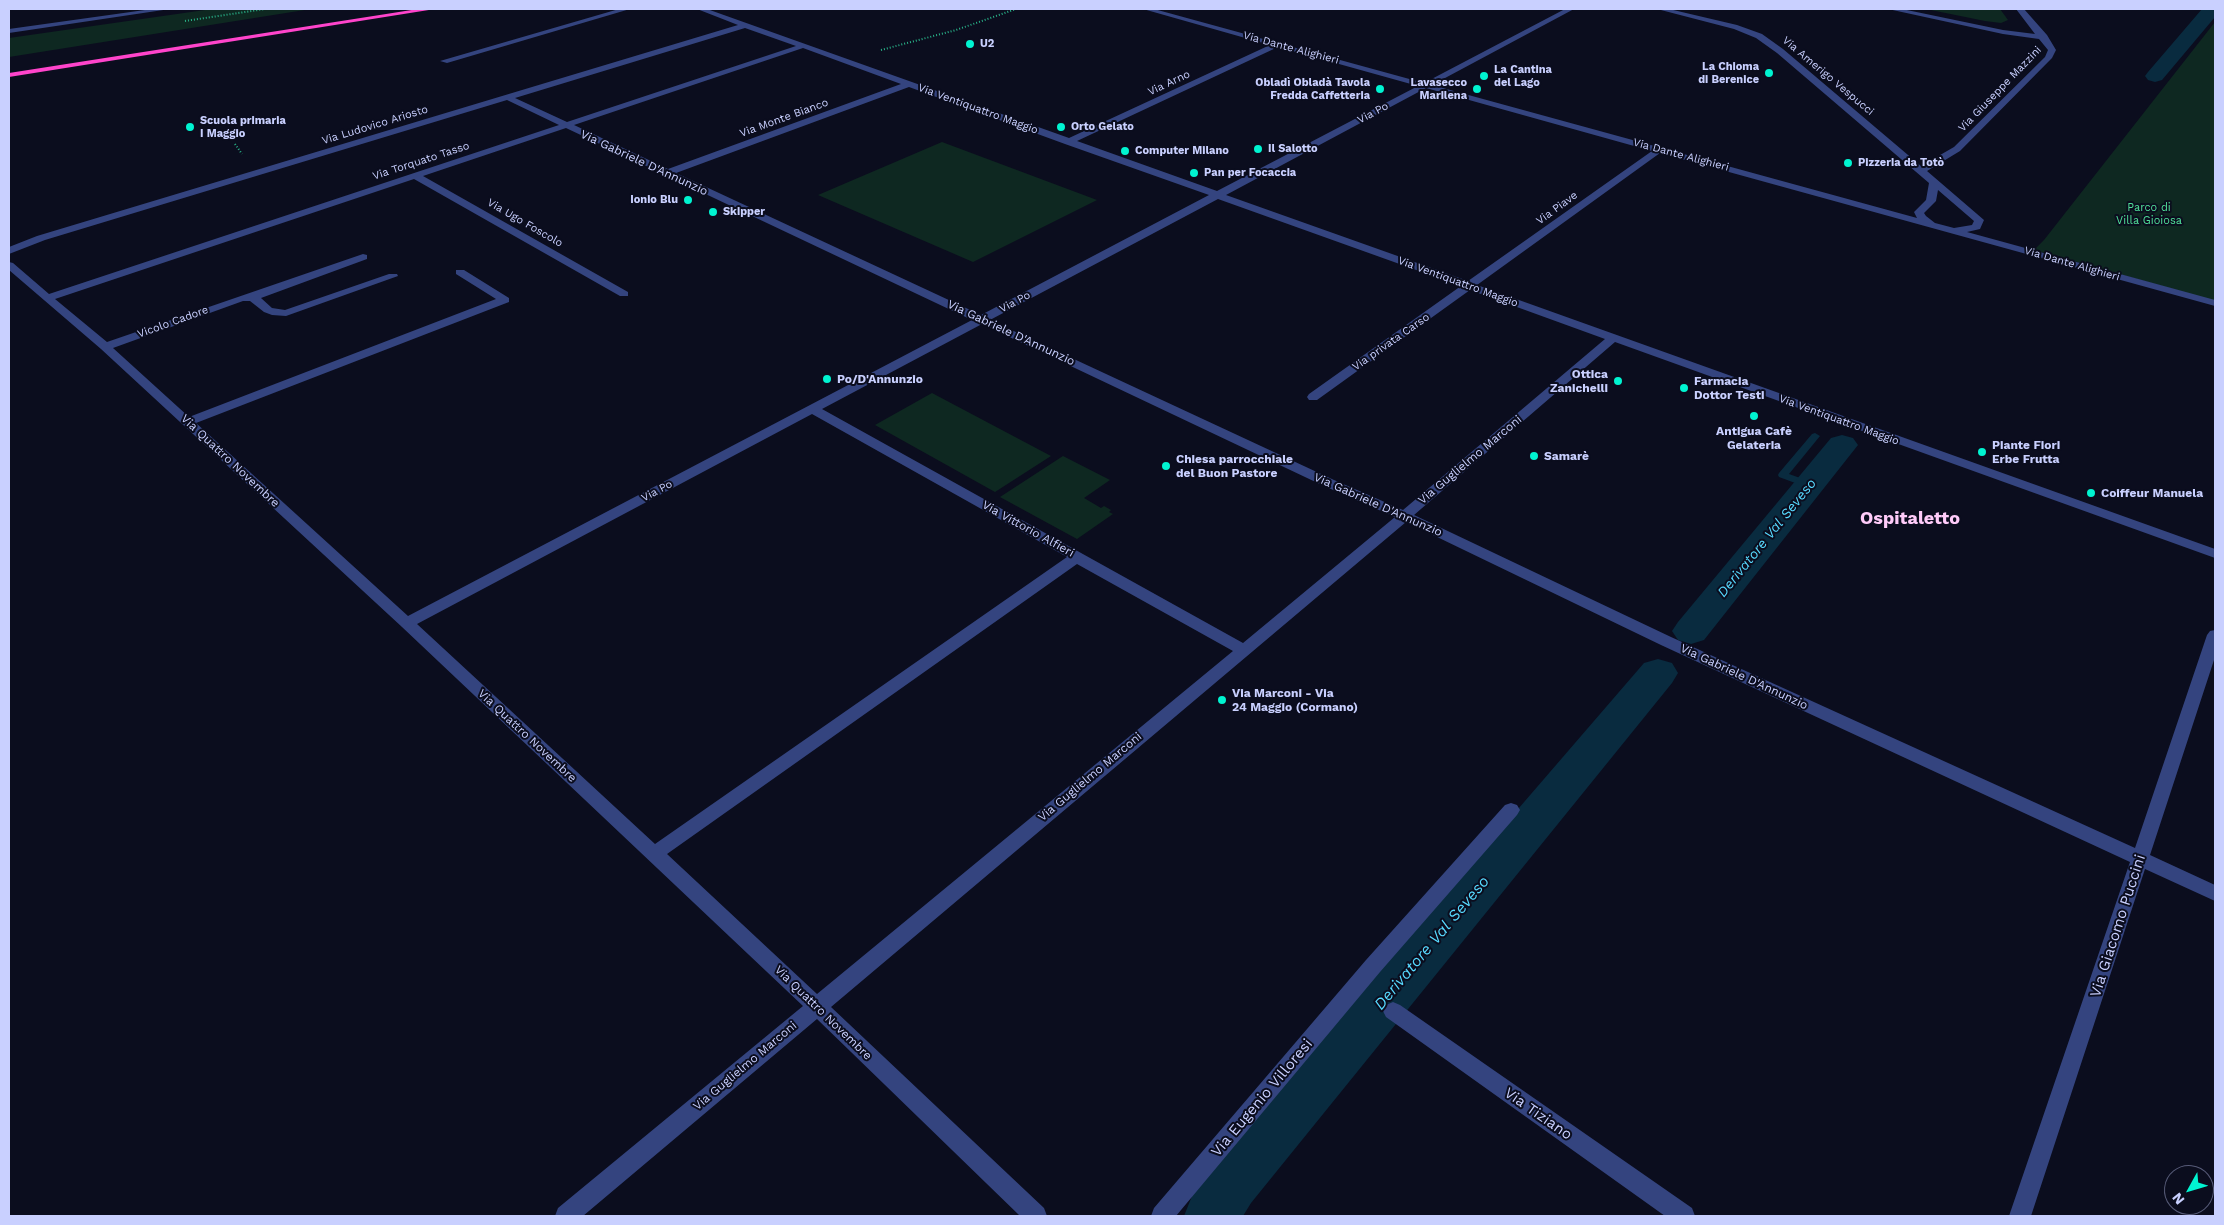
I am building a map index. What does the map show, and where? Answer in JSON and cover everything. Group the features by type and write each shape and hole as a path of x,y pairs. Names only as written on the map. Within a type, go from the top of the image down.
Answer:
{"highway":[{"path":"327,16 375,9"},
{"path":"9,74 431,9"}],"street":[{"path":"9,31 166,9"},
{"path":"444,62 626,9"},
{"name":"Via Ventiquattro Maggio","path":"701,9 2215,554"},
{"name":"Via Dante Alighieri","path":"1147,9 1280,44 2215,303"},
{"name":"Via Po","path":"407,624 1570,9"},
{"name":"Via Amerigo Vespucci","path":"1661,9 1737,27 1770,43 1979,220 1976,227 1971,229 1949,229"},
{"path":"1892,9 2003,32 2044,36"},
{"name":"Via Giuseppe Mazzini","path":"1920,171 1957,149 2048,58 2052,50 2044,36 2020,9"},
{"name":"Via Ludovico Ariosto","path":"10,250 41,238 746,25"},
{"name":"Via Arno","path":"1068,142 1280,44"},
{"name":"Via Torquato Tasso","path":"47,298 414,174 803,46"},
{"name":"Via Monte Bianco","path":"666,174 909,84"},
{"name":"Via Gabriele D'Annunzio","path":"507,97 666,174 1404,516 1666,641 2215,893"},
{"name":"Via Piave","path":"1469,287 1660,149"},
{"name":"Via Ugo Foscolo","path":"414,174 624,294"},
{"path":"1933,224 1922,218 1919,212 1931,201 1934,183"},
{"path":"9,237 10,250"},
{"name":"Vicolo Cadore","path":"105,347 363,257"},
{"name":"Via Quattro Novembre","path":"9,265 105,347 407,624 784,975 815,1007 1036,1216"},
{"path":"187,422 505,300 460,272"},
{"path":"247,298 276,314 286,313 393,276"},
{"name":"Via privata Carso","path":"1313,397 1469,287"},
{"name":"Via Guglielmo Marconi","path":"566,1216 1404,516 1613,338"},
{"name":"Via Vittorio Alfieri","path":"812,409 1243,650"},
{"path":"654,854 1076,557"},
{"name":"Via Giacomo Puccini","path":"2020,1216 2215,635"},
{"name":"Via Eugenio Villoresi","path":"1162,1216 1362,979 1511,810"},
{"name":"Via Tiziano","path":"1393,1011 1684,1216"}],"path":[{"path":"846,61 956,30 1016,9"}],"green space":[{"path":"212,9 311,9 9,57 9,38"},
{"path":"1926,9 2000,9 2008,20 2001,23 1985,21"},
{"name":"Parco di Villa Gioiosa","path":"2215,22 2215,301 2034,250 2044,240"},
{"path":"942,142 1097,200 973,262 818,195"},
{"path":"932,393 1051,456 995,492 875,425"},
{"path":"1063,456 1110,480 1084,498 1101,508 1104,506 1111,510 1109,512 1113,514 1077,539 1000,497"}],"waterway":[{"name":"Derivatore Val Seveso","path":"2155,76 2212,9"},
{"path":"1810,485 1783,475 1815,436"},
{"name":"Derivatore Val Seveso","path":"1691,631 1842,445"},
{"name":"Derivatore Val Seveso","path":"1212,1216 1231,1184 1658,673"}],"place":[{"name":"U2","path":"970,44"},
{"name":"La Chioma di Berenice","path":"1769,73"},
{"name":"La Cantina del Lago","path":"1484,76"},
{"name":"Obladì Obladà Tavola Fredda Caffetteria","path":"1380,89"},
{"name":"Lavasecco Marilena","path":"1477,89"},
{"name":"Scuola primaria I Maggio","path":"190,127"},
{"name":"Orto Gelato","path":"1061,127"},
{"name":"Il Salotto","path":"1258,149"},
{"name":"Computer Milano","path":"1125,151"},
{"name":"Pizzeria da Totò","path":"1848,163"},
{"name":"Pan per Focaccia","path":"1194,173"},
{"name":"Ionio Blu","path":"688,200"},
{"name":"Skipper","path":"713,212"},
{"name":"Po/D'Annunzio","path":"827,379"},
{"name":"Ottica Zanichelli","path":"1618,381"},
{"name":"Farmacia Dottor Testi","path":"1684,388"},
{"name":"Antigua Cafè Gelateria","path":"1754,416"},
{"name":"Piante Fiori Erbe Frutta","path":"1982,452"},
{"name":"Samarè","path":"1534,456"},
{"name":"Chiesa parrocchiale del Buon Pastore","path":"1166,466"},
{"name":"Coiffeur Manuela","path":"2091,493"},
{"name":"Via Marconi - Via 24 Maggio (Cormano)","path":"1222,700"}],"district":[{"name":"Ospitaletto","path":"1910,519"}]}
